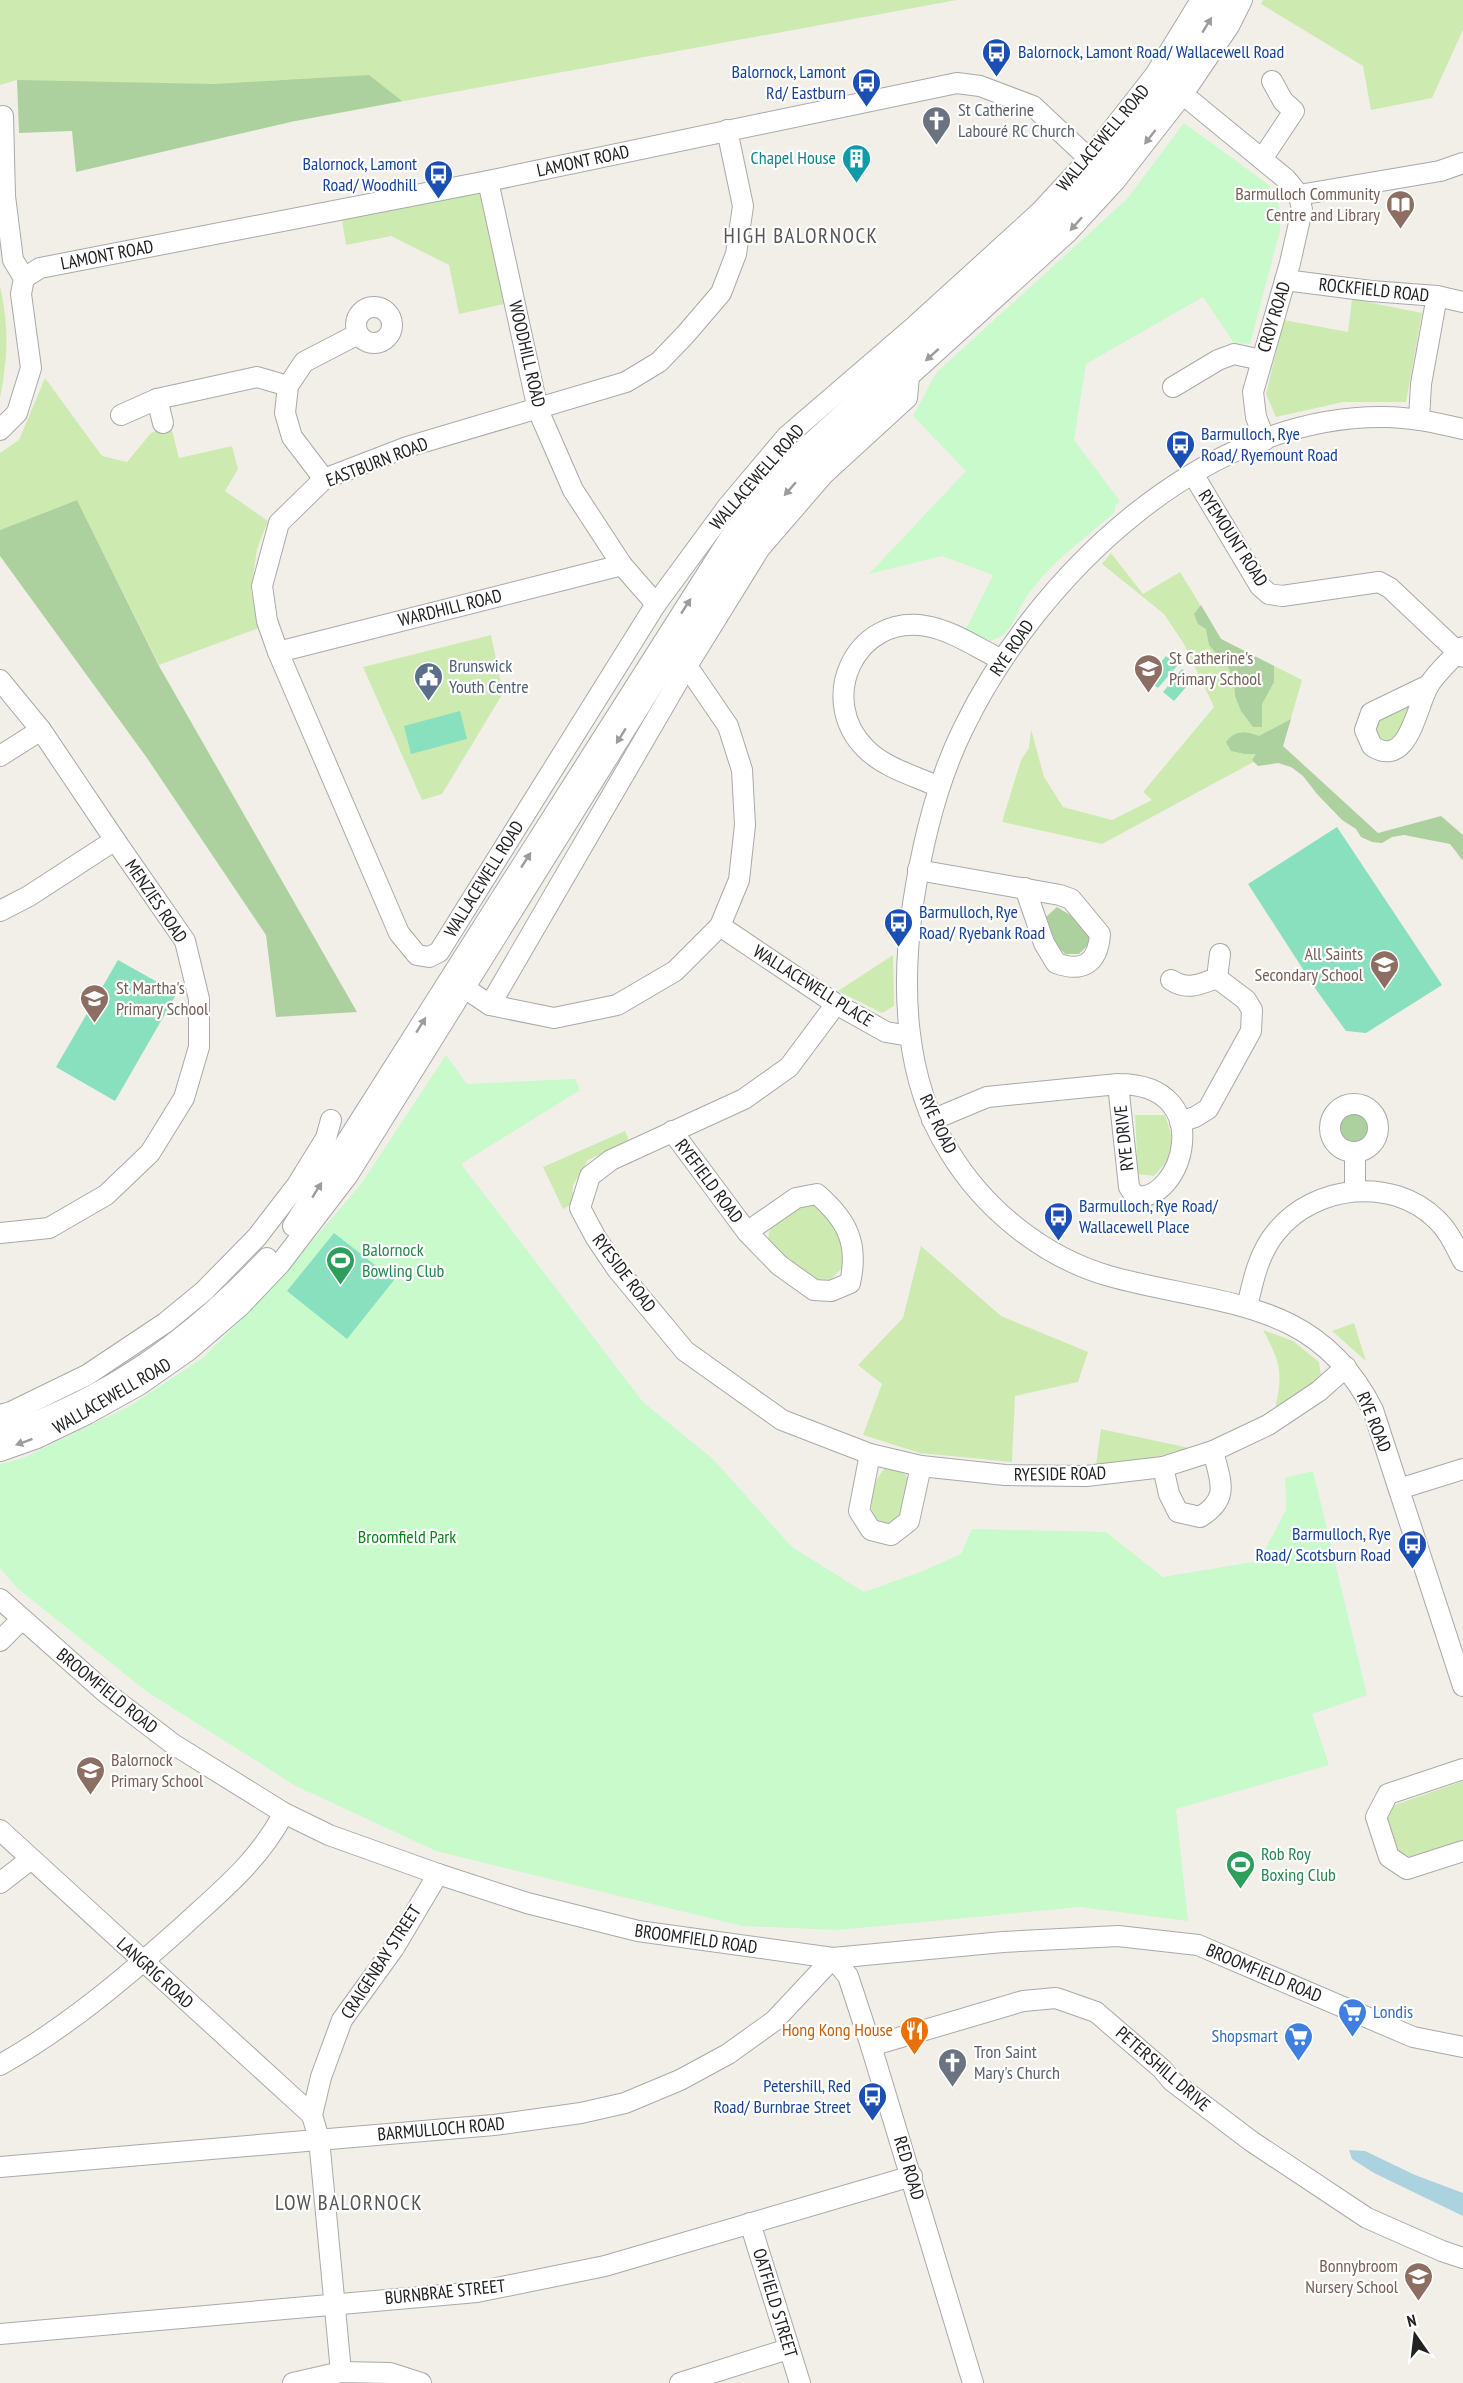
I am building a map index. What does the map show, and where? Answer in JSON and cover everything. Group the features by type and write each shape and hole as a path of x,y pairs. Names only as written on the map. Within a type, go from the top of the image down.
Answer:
{"street":[{"name":"WALLACEWELL ROAD","path":"429,957 440,952 656,604 728,506 787,436 916,325 1040,212 1103,170 1155,75 1201,0"},
{"name":"WALLACEWELL ROAD","path":"1177,89 1222,0"},
{"name":"WALLACEWELL ROAD","path":"0,1451 37,1438 139,1385 185,1345 272,1253 302,1214 458,983 568,808 734,531 798,454 905,368 1056,221 1177,89 1229,26 1242,0"},
{"path":"1262,159 1300,110 1283,101 1272,81"},
{"name":"LAMONT ROAD","path":"24,278 40,268 489,181 957,83 980,86 1033,106 1103,170"},
{"path":"1177,89 1286,179 1299,195 1440,171 1463,163"},
{"path":"0,430 17,413 31,368 21,294 24,278 14,260 5,196 3,116"},
{"name":"EASTBURN ROAD","path":"429,957 417,955 399,933 278,652 267,621 262,586 279,523 324,479 407,447 538,410 626,382 659,362 721,293 736,255 743,206 727,130"},
{"name":"WOODHILL ROAD","path":"489,181 538,410 573,490 622,565 656,604"},
{"name":"CROY ROAD","path":"1265,440 1256,417 1254,392 1302,210 1299,195"},
{"name":"ROCKFIELD ROAD","path":"1285,280 1371,291 1437,296 1463,302"},
{"path":"1419,420 1421,384 1437,296"},
{"path":"324,479 292,437 285,413 288,386 304,362 358,334"},
{"path":"1173,387 1218,360 1234,354 1261,360"},
{"path":"490,1005 687,666 760,548 823,475 906,398 905,368"},
{"path":"121,415 157,399 257,377 288,386"},
{"path":"157,399 163,423"},
{"name":"RYE ROAD","path":"1463,429 1419,420 1386,417 1297,428 1216,460 1192,474 1134,516 1087,556 1034,615 1002,660 963,730 939,787 918,870 909,930 907,984 910,1036 920,1082 932,1120 962,1172 983,1196 1027,1235 1052,1252 1108,1276 1247,1307 1280,1318 1307,1332 1328,1348 1346,1367 1362,1389 1373,1410 1463,1686"},
{"name":"RYEMOUNT ROAD","path":"1192,474 1260,586 1269,594 1282,596 1379,582 1390,588 1461,652"},
{"name":"WARDHILL ROAD","path":"278,652 622,565"},
{"path":"939,787 885,764 866,750 856,737 846,720 842,696 851,661 870,639 885,631 904,626 924,626 960,638 1002,660"},
{"path":"1429,685 1461,652"},
{"path":"458,983 490,1005 554,1018 617,1005 675,971 720,926 739,880 745,825 742,770 728,726 687,666"},
{"name":"MENZIES ROAD","path":"0,680 41,730 185,941 199,999 199,1047 184,1098 150,1153 106,1195 49,1228 0,1233"},
{"path":"0,756 41,730"},
{"path":"539,791 568,808"},
{"path":"0,911 29,896 115,840"},
{"path":"918,870 1025,888"},
{"name":"WALLACEWELL PLACE","path":"720,926 836,1004 886,1032 910,1036"},
{"path":"1217,978 1220,954"},
{"path":"1171,980 1180,986 1191,987 1217,978"},
{"path":"1180,1122 1208,1109 1251,1031 1252,1010 1246,1000 1217,978"},
{"name":"RYESIDE ROAD","path":"836,1004 789,1067 744,1099 611,1160 590,1176 580,1208 596,1238 617,1269 685,1351 782,1420 870,1454 921,1466 1005,1475 1075,1476 1162,1467 1213,1450 1268,1425 1319,1391 1346,1367"},
{"name":"RYE DRIVE","path":"932,1120 987,1097 1118,1084 1132,1084 1156,1090 1166,1097 1180,1122 1184,1138 1182,1155 1174,1171 1156,1193 1144,1198 1135,1196 1130,1187 1118,1084"},
{"name":"WALLACEWELL ROAD","path":"0,1415 87,1375 165,1323 204,1291 256,1237 297,1185 326,1138 331,1120"},
{"name":"RYEFIELD ROAD","path":"672,1131 747,1232 779,1265 814,1290 831,1291 850,1283 855,1262 851,1237 832,1207 817,1194 796,1198 747,1232"},
{"path":"1355,1152 1355,1190"},
{"path":"1247,1307 1257,1266 1275,1232 1291,1216 1314,1201 1355,1190 1386,1194 1414,1203 1435,1218 1443,1227 1463,1261"},
{"name":"WALLACEWELL ROAD","path":"165,1323 185,1345"},
{"name":"WALLACEWELL ROAD","path":"0,1435 63,1411 185,1345"},
{"path":"1162,1467 1169,1494 1178,1512 1200,1517 1215,1508 1222,1490 1213,1450"},
{"path":"870,1454 859,1511 871,1530 891,1535 909,1521 921,1466"},
{"path":"1399,1488 1463,1469"},
{"name":"BROOMFIELD ROAD","path":"0,1599 105,1692 172,1744 284,1812 329,1835 527,1903 638,1931 833,1959 1003,1942 1118,1936 1198,1945 1413,2037 1463,2047"},
{"path":"0,1641 22,1619"},
{"path":"1463,1769 1389,1794 1376,1817 1389,1857 1407,1869 1463,1851"},
{"path":"0,2065 38,2043 142,1962 246,1869 270,1839 284,1812"},
{"name":"LANGRIG ROAD","path":"0,1830 312,2115"},
{"path":"0,1882 31,1859"},
{"name":"CRAIGENBAY STREET","path":"341,2372 319,2139 312,2115 321,2077 342,2020 394,1947 438,1874"},
{"name":"RED ROAD","path":"833,1959 848,1976 912,2176 973,2383"},
{"name":"BARMULLOCH ROAD","path":"0,2167 494,2125 581,2113 625,2103 680,2080 728,2054 774,2020 833,1959"},
{"name":"PETERSHILL DRIVE","path":"871,2046 1023,2001 1056,1998 1096,2012 1162,2069 1172,2081 1251,2141 1367,2218 1463,2258"},
{"name":"BURNBRAE STREET","path":"0,2334 477,2292 605,2266 912,2176"},
{"name":"OATFIELD STREET","path":"750,2223 800,2383"},
{"path":"680,2383 788,2349"},
{"path":"293,2383 341,2372 390,2373 421,2383"}],"green space":[{"path":"0,0 957,0 295,121 17,80 0,85"},
{"path":"1263,0 1463,0 1463,30 1432,98 1371,110 1363,66 1261,4"},
{"path":"369,75 402,101 295,121 76,172 72,131 19,133 17,80 215,84"},
{"path":"1184,123 1269,185 1279,205 1280,231 1250,344 1234,343 1203,297 1086,364 1074,440 1120,501 1115,506 1115,512 1063,556 1039,581 1006,632 990,641 966,629 993,575 942,556 869,574 966,471 913,416 936,373 1127,199"},
{"path":"481,191 504,304 459,314 449,265 391,236 346,245 342,220"},
{"path":"0,286 5,315 6,342 5,369 0,398"},
{"path":"1352,299 1422,313 1406,402 1343,402 1276,417 1266,394 1284,320 1348,332"},
{"path":"45,378 102,456 127,462 151,433 171,426 179,458 232,446 238,469 225,491 268,521 257,549 251,591 259,628 159,665 77,500 0,530 0,453 19,440"},
{"path":"77,500 159,666 357,1012 276,1017 266,935 147,758 0,556 0,530"},
{"path":"1111,553 1143,594 1180,572 1221,639 1302,680 1283,746 1102,844 1002,822 1021,760 1029,748 1031,729 1044,777 1063,807 1112,820 1152,800 1143,792 1214,707 1184,644 1164,614 1102,564"},
{"path":"1201,605 1221,639 1274,666 1274,682 1262,704 1262,727 1253,727 1241,711 1235,696 1234,680 1228,667 1209,645 1206,629 1198,624 1194,614"},
{"path":"491,635 503,693 442,794 422,800 363,667"},
{"path":"1166,656 1177,666 1158,688 1147,679"},
{"path":"1182,669 1193,679 1174,701 1163,692"},
{"path":"1411,702 1406,729 1391,743 1376,738 1373,721"},
{"path":"460,711 467,739 411,754 404,726"},
{"path":"1291,719 1283,746 1378,833 1441,816 1463,835 1463,861 1450,844 1404,835 1392,837 1382,843 1361,837 1356,829 1342,820 1317,794 1303,776 1291,767 1278,763 1258,766 1252,760 1256,754 1231,751 1226,742 1233,735 1241,732 1259,736"},
{"path":"1337,827 1442,985 1366,1033 1346,1031 1317,991 1248,884"},
{"path":"1057,907 1080,921 1089,930 1089,944 1079,954 1065,954 1056,944 1046,917"},
{"path":"893,955 894,1006 882,1013 838,991"},
{"path":"118,960 177,993 115,1101 56,1067"},
{"name":"Broomfield Park","path":"446,1055 467,1084 575,1079 580,1090 461,1164 643,1402 713,1459 792,1547 864,1592 923,1571 961,1554 972,1529 1106,1532 1163,1577 1259,1561 1286,1510 1285,1478 1313,1471 1367,1695 1312,1714 1329,1765 1176,1809 1188,1921 1080,1907 838,1930 742,1926 436,1851 294,1785 146,1691 17,1588 0,1568 0,1464 23,1458 128,1407 203,1358 274,1286 361,1184"},
{"path":"1354,1111 1366,1116 1371,1128 1366,1140 1354,1145 1342,1140 1337,1128 1342,1116"},
{"path":"1135,1115 1165,1115 1172,1141 1170,1154 1154,1176 1138,1174"},
{"path":"625,1131 629,1141 588,1160 573,1185 572,1204 563,1209 543,1167"},
{"path":"816,1202 829,1210 846,1245 846,1264 830,1280 809,1279 767,1244 770,1228 801,1203"},
{"name":"Balornock Bowling Club","path":"334,1233 394,1280 347,1339 287,1291"},
{"path":"921,1246 1001,1316 1088,1352 1078,1382 1015,1396 1012,1462 920,1453 863,1435 882,1384 858,1365 903,1318"},
{"path":"1354,1323 1366,1361 1332,1331"},
{"path":"1263,1330 1293,1341 1319,1362 1321,1376 1317,1384 1275,1409 1279,1368 1274,1351"},
{"path":"1101,1429 1189,1448 1145,1460 1096,1465"},
{"path":"886,1467 898,1467 906,1475 909,1484 900,1516 890,1523 877,1523 871,1509 872,1494 877,1480"},
{"path":"1463,1781 1463,1840 1411,1857 1399,1852 1387,1818 1392,1806"}],"water":[{"path":"1349,2150 1365,2151 1415,2175 1463,2193 1463,2216 1374,2173 1352,2159"}],"place":[{"name":"Balornock, Lamont Road/ Wallacewell Road","path":"997,78"},
{"name":"Balornock, Lamont Rd/ Eastburn","path":"867,108"},
{"name":"St Catherine Labouré RC Church","path":"937,146"},
{"name":"Chapel House","path":"857,184"},
{"name":"Balornock, Lamont Road/ Woodhill","path":"438,200"},
{"name":"Barmulloch Community Centre and Library","path":"1401,230"},
{"name":"Barmulloch, Rye Road/ Ryemount Road","path":"1180,470"},
{"name":"St Catherine's Primary School","path":"1148,694"},
{"name":"Brunswick Youth Centre","path":"428,702"},
{"name":"Barmulloch, Rye Road/ Ryebank Road","path":"898,948"},
{"name":"All Saints Secondary School","path":"1384,990"},
{"name":"St Martha's Primary School","path":"95,1024"},
{"name":"Barmulloch, Rye Road/ Wallacewell Place","path":"1058,1242"},
{"name":"Balornock Bowling Club","path":"341,1286"},
{"name":"Barmulloch, Rye Road/ Scotsburn Road","path":"1412,1570"},
{"name":"Balornock Primary School","path":"90,1796"},
{"name":"Rob Roy Boxing Club","path":"1240,1890"},
{"name":"Londis","path":"1352,2038"},
{"name":"Hong Kong House","path":"914,2056"},
{"name":"Shopsmart","path":"1299,2062"},
{"name":"Tron Saint Mary's Church","path":"953,2088"},
{"name":"Petershill, Red Road/ Burnbrae Street","path":"872,2122"},
{"name":"Bonnybroom Nursery School","path":"1419,2302"}],"district":[{"name":"HIGH BALORNOCK","path":"801,236"},
{"name":"LOW BALORNOCK","path":"349,2203"}]}
